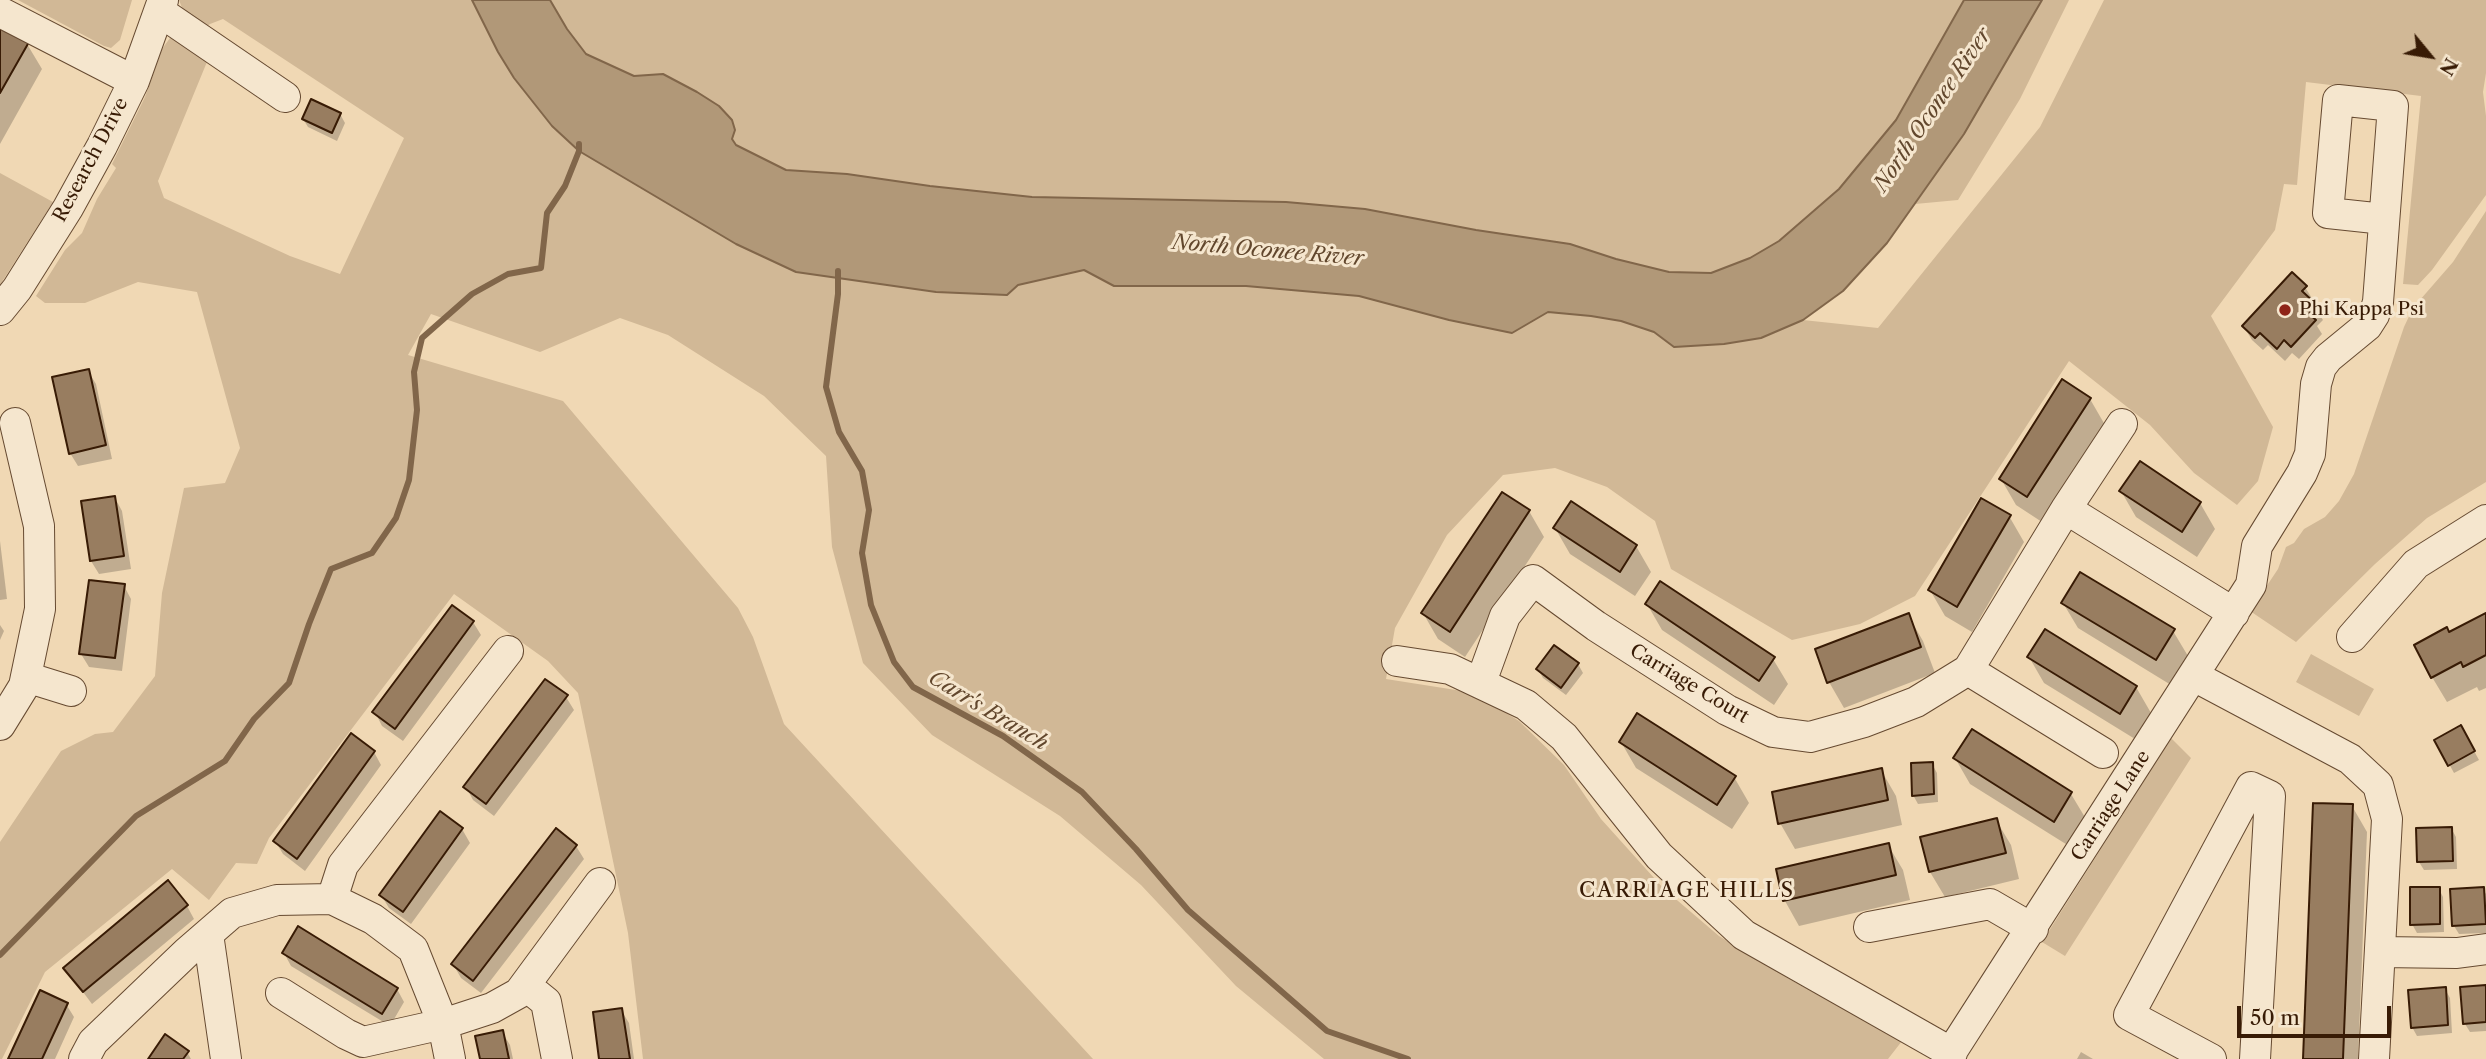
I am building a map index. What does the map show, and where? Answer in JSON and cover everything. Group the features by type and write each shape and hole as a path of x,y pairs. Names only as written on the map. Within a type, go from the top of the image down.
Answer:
{"street":[{"name":"Research Drive","path":"0,310 17,289 68,208 134,81 161,6"},
{"path":"161,6 285,97"},
{"path":"0,12 134,81"},
{"name":"Carriage Lane","path":"1950,1056 2251,585 2257,546 2302,473 2310,454 2316,384 2321,367 2367,326 2374,315 2378,302 2384,219"},
{"path":"0,725 24,686 40,609 39,526 11,459 15,423"},
{"name":"Carriage Court","path":"1480,682 1505,615 1533,580 1596,626 1727,710 1773,732 1810,737 1864,722 1916,702 1968,670 2066,509 2122,424"},
{"path":"2066,509 2234,613"},
{"path":"2352,637 2416,564 2486,520"},
{"path":"332,899 343,865 508,651"},
{"path":"1397,660 1450,669 1526,705 1564,737 1659,856 1744,935 1950,1056"},
{"path":"1968,670 2103,753"},
{"path":"2194,676 2350,760 2378,785 2387,819 2374,1059"},
{"path":"26,677 71,691"},
{"path":"2211,1059 2129,1016 2251,787 2270,796 2255,1059"},
{"path":"281,993 346,1034 357,1050 492,1008 519,993 526,985 600,883"},
{"path":"85,1059 93,1042 232,913 277,900 332,899 373,919 413,949 443,1024 450,1059"},
{"path":"1869,927 1990,904 2033,929"},
{"path":"208,934 226,1059"},
{"path":"2380,952 2457,953 2486,949"},
{"path":"526,985 546,1002 557,1059"}],"shaded area":[{"path":"18,0 132,0 120,40 111,48"},
{"path":"179,0 472,0 514,78 552,126 570,143 936,292 1007,295 1017,285 1084,270 1114,286 1246,286 1359,296 1449,320 1512,333 1548,312 1591,316 1625,322 1654,332 1674,347 1724,344 1761,338 1803,320 1878,328 2040,127 2104,0 2486,0 2486,73 2483,92 2486,116 2486,195 2432,270 2418,285 2403,284 2421,96 2306,82 2297,185 2284,184 2275,230 2211,316 2273,427 2258,481 2237,505 2194,473 2150,425 2069,361 1915,596 1860,624 1792,640 1671,569 1655,521 1607,487 1555,468 1503,475 1447,535 1395,628 1386,679 1475,693 1519,721 1564,765 1601,819 1664,889 1719,936 1791,980 1902,1041 1888,1059 1324,1059 1236,986 1141,885 1060,816 932,735 863,663 832,547 826,456 764,396 668,335 620,318 540,352 431,314 408,355 563,401 738,608 753,637 784,724 1093,1059 643,1059 628,933 578,693 548,661 454,594 269,838 257,864 236,863 209,900 172,869 45,972 0,1059 0,842 61,751 95,734 113,732 155,676 162,593 184,488 225,483 240,448 197,292 138,282 85,303 45,303 36,296 65,250 82,233 97,199 116,168 112,164 145,97 162,49 170,38 177,34 209,57 158,181 164,198 290,256 340,274 404,138 223,19 203,29 184,13"},
{"path":"550,0 1964,0 1896,120 1839,189 1779,241 1750,258 1711,273 1669,272 1570,244 1365,209 1286,202 1032,197 786,170 736,145 732,139 735,130 719,106 697,92 663,74 634,76 586,54"},
{"path":"2042,0 2069,0 2020,99 1958,200 1915,204 1964,134"},
{"path":"0,173 53,202 0,285"},
{"path":"2486,211 2486,482 2427,518 2375,564 2296,642 2250,611 2278,569 2286,547 2294,543 2304,529 2325,517 2339,501 2354,474 2404,327 2413,308 2453,262"},
{"path":"2311,654 2374,689 2359,716 2296,682"},
{"path":"2171,738 2191,758 2065,956 2042,942"}],"water":[{"name":"North Oconee River","path":"472,0 550,0 586,54 634,76 663,74 697,92 719,106 732,120 735,130 732,139 736,145 786,170 847,174 1032,197 1286,202 1365,209 1570,244 1669,272 1711,273 1750,258 1779,241 1839,189 1896,120 1964,0 2042,0 1964,134 1887,243 1843,291 1803,320 1761,338 1724,344 1674,347 1654,332 1621,321 1591,316 1548,312 1512,333 1449,320 1359,296 1246,286 1114,286 1084,270 1018,285 1007,295 936,292 796,272 736,244 579,151 552,126 514,78"}],"building":[{"path":"0,26 29,42 0,93"},
{"path":"311,99 341,113 332,133 302,119"},
{"name":"Phi Kappa Psi","path":"2292,272 2307,286 2302,291 2317,305 2309,314 2316,320 2291,347 2284,340 2277,349 2260,333 2255,338 2242,326"},
{"path":"89,369 106,445 69,454 52,377"},
{"path":"2062,379 2091,398 2027,497 1999,479"},
{"path":"2140,461 2201,502 2182,532 2119,491"},
{"path":"1502,492 1530,510 1450,632 1421,613"},
{"path":"115,496 124,556 90,561 81,501"},
{"path":"1981,498 2011,515 1957,607 1928,590"},
{"path":"1571,501 1637,545 1620,572 1553,528"},
{"path":"2080,572 2175,629 2156,660 2061,603"},
{"path":"89,580 125,584 115,658 79,654"},
{"path":"1660,581 1775,657 1759,681 1645,604"},
{"path":"452,605 474,621 395,729 372,712"},
{"path":"1909,613 1921,647 1827,683 1815,649"},
{"path":"2486,613 2486,655 2463,667 2461,662 2431,678 2414,645 2447,627 2449,632"},
{"path":"2045,629 2137,686 2120,714 2027,657"},
{"path":"1554,645 1579,663 1561,688 1536,669"},
{"path":"545,679 568,695 486,804 463,787"},
{"path":"1637,713 1736,776 1717,805 1619,742"},
{"path":"2461,725 2475,751 2448,766 2434,740"},
{"path":"1972,729 2072,792 2054,822 1953,758"},
{"path":"351,733 375,751 297,859 273,841"},
{"path":"1933,762 1934,794 1912,796 1911,763"},
{"path":"1882,768 1888,800 1778,824 1772,792"},
{"path":"2313,803 2353,804 2343,1059 2303,1059"},
{"path":"440,811 463,828 403,912 379,895"},
{"path":"1997,818 2006,853 1929,872 1920,837"},
{"path":"2452,827 2453,861 2417,862 2416,828"},
{"path":"556,828 577,845 473,981 451,964"},
{"path":"1889,843 1896,875 1783,901 1776,869"},
{"path":"168,880 188,905 83,992 63,968"},
{"path":"2410,887 2440,887 2440,924 2410,925"},
{"path":"2484,887 2486,924 2452,926 2450,889"},
{"path":"298,926 398,988 382,1014 282,953"},
{"path":"2486,985 2486,1022 2463,1024 2460,987"},
{"path":"2446,987 2448,1025 2411,1028 2408,990"},
{"path":"40,990 68,1003 42,1059 8,1059"},
{"path":"622,1008 630,1059 599,1059 593,1012"},
{"path":"503,1030 509,1059 480,1059 475,1036"},
{"path":"165,1034 189,1051 183,1059 148,1059"}],"waterway":[{"path":"0,955 136,816 225,761 254,719 289,683 331,569 372,553 396,518 409,480 417,410 414,372 422,338 472,294 508,274 541,268 547,213 565,186 579,151 579,144"},
{"name":"Carr's Branch","path":"838,271 838,294 826,387 839,432 862,471 869,510 862,553 871,605 894,662 913,687 1003,736 1082,792 1188,910 1327,1031 1408,1059"}],"place":[{"name":"Phi Kappa Psi","path":"2285,310"}],"district":[{"name":"CARRIAGE HILLS","path":"1687,891"}]}
